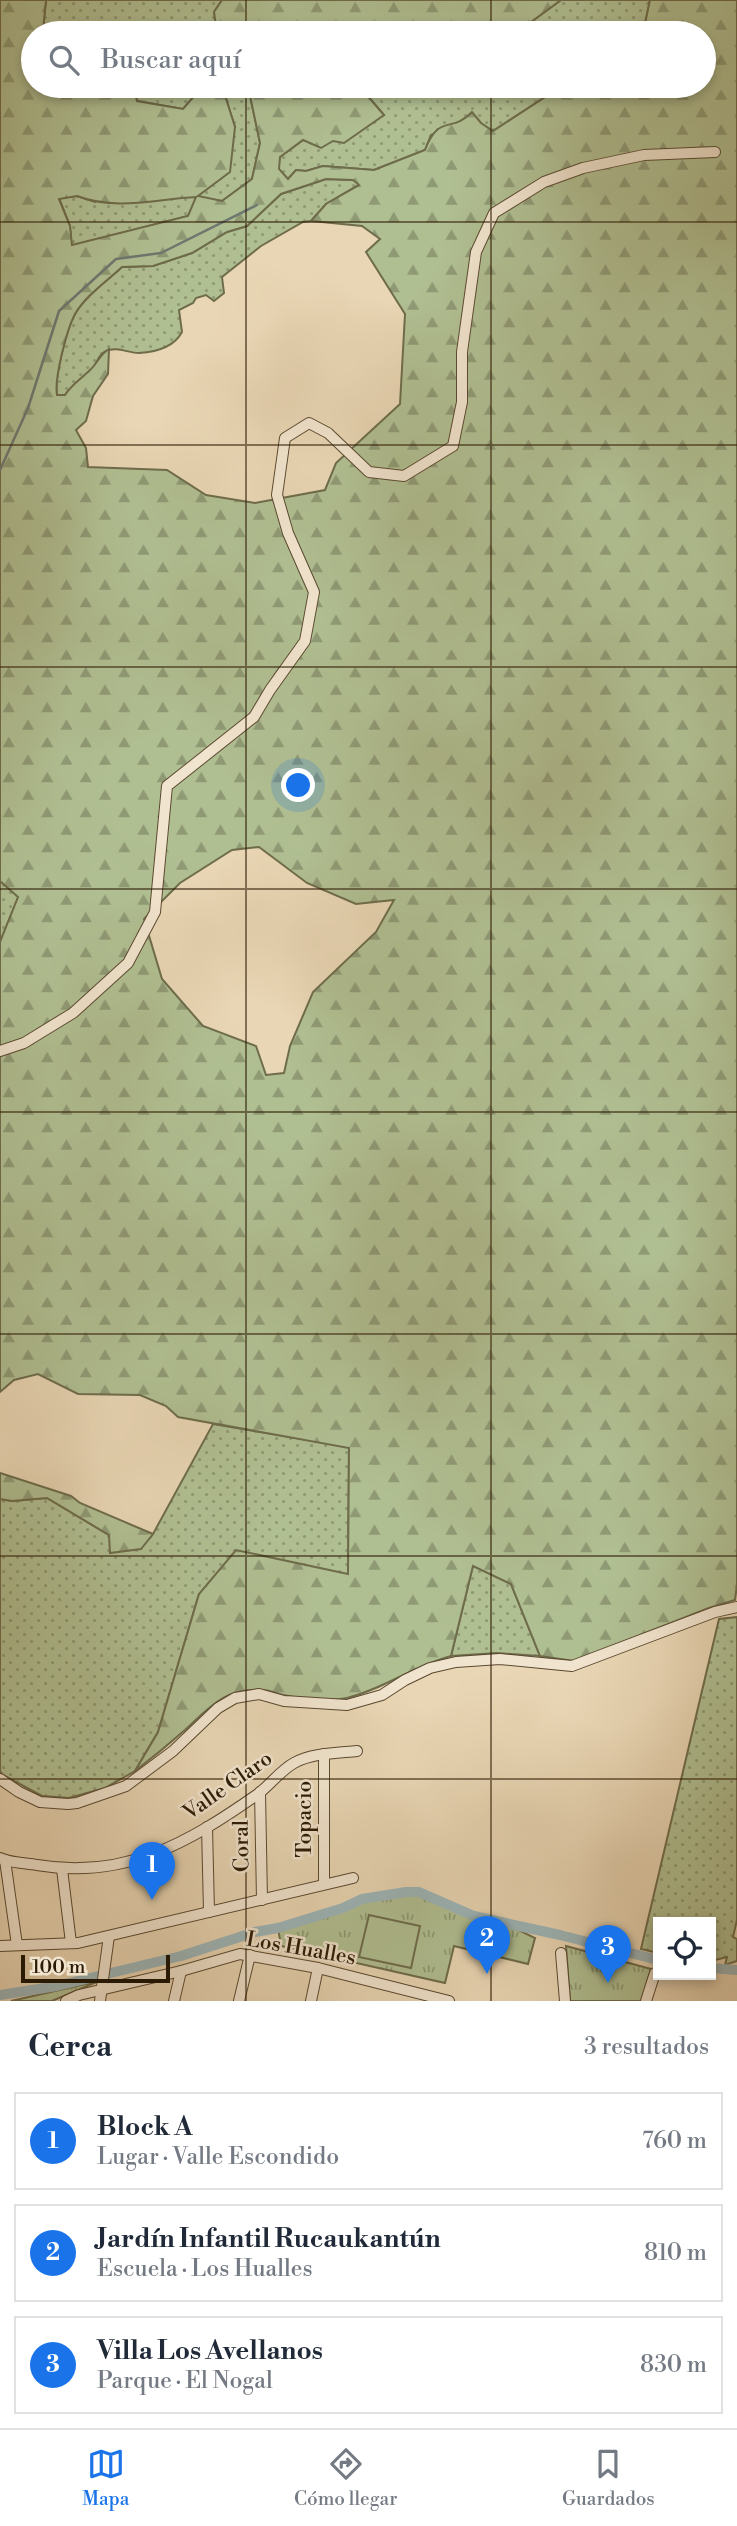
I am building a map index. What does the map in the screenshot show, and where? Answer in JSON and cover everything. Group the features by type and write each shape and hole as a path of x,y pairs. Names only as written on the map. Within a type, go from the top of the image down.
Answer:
{"street":[{"path":"0,1051 24,1043 73,1013 128,963 155,912 167,786 254,717 305,641 314,592 288,533 277,495 285,438 309,422 328,433 369,472 404,476 453,446 462,402 462,352 476,252 494,213 544,183 583,168 644,155 715,152"},
{"path":"0,1779 40,1802 77,1803 126,1786 173,1751 218,1708 235,1698 259,1694 284,1701 347,1705 382,1695 405,1679 430,1668 456,1662 500,1659 572,1666 715,1612 737,1607"},
{"name":"Valle Claro","path":"2,1859 61,1869 119,1865 158,1853 207,1827 260,1792 295,1763 324,1754 357,1751"},
{"name":"Topacio","path":"324,1754 324,1884"},
{"name":"Coral","path":"260,1792 262,1900"},
{"path":"207,1827 209,1912"},
{"path":"2,1859 17,1945"},
{"path":"61,1869 71,1943"},
{"path":"0,1946 71,1943 109,1936 353,1878"},
{"path":"101,1996 109,1936"},
{"path":"561,1953 565,2001"},
{"name":"Los Hualles","path":"66,2001 101,1996 240,1954 318,1968 449,2001"},
{"path":"239,2001 250,1955"},
{"path":"311,2001 318,1968"},
{"path":"174,2001 181,1971"},
{"path":"646,2001 653,1979"}],"green space":[{"path":"0,0 46,0 44,21 21,21 21,98 136,98 137,101 183,109 193,98 226,98 235,127 230,172 198,196 222,201 252,179 260,143 251,98 369,98 384,115 344,143 333,141 321,148 303,140 280,157 279,169 288,179 296,170 306,171 323,166 374,170 425,150 435,132 458,122 472,112 481,123 493,131 544,98 716,98 716,21 646,21 650,0 737,0 735,1600 574,1661 540,1656 511,1584 473,1566 451,1656 347,1698 307,1699 262,1690 238,1692 211,1707 135,1771 158,1732 199,1594 236,1550 348,1574 349,1448 178,1417 166,1406 140,1395 78,1394 38,1374 14,1380 0,1392 0,942 18,897 0,881","holes":["326,179 353,180 359,185 326,204 311,221 362,226 380,239 366,252 405,314 400,404 336,463 325,490 255,503 206,495 167,470 88,467 86,448 76,430 86,421 93,396 108,374 109,349 65,395 57,395 57,377 62,354 79,307 122,267 153,266 192,253 227,232 247,226 281,194","77,196 92,200 136,203 196,197 188,216 72,245 70,226 59,199","259,847 307,883 356,904 394,900 376,932 313,992 290,1046 284,1073 266,1075 256,1046 203,1026 162,979 144,919 180,883 232,850"]},
{"path":"46,0 222,0 214,12 215,21 44,21"},
{"path":"222,0 561,0 532,21 215,21 214,12"},
{"path":"561,0 650,0 646,21 532,21"},
{"path":"136,98 193,98 183,109 137,101"},
{"path":"226,98 251,98 260,143 252,179 222,201 197,197 188,216 71,246 70,226 59,198 77,196 95,202 235,127"},
{"path":"369,98 544,98 493,131 476,123 462,123 431,135 425,150 374,170 323,166 306,171 296,170 288,179 278,169 280,157 303,140 333,141 384,115"},
{"path":"326,179 353,180 360,184 326,204 311,221 303,222 261,246 222,277 224,293 214,301 206,295 196,298 193,303 179,310 182,332 164,348 135,353 114,349 106,351 90,372 65,395 57,395 61,354 75,314 90,295 122,267 153,266 192,253 227,232 247,226 281,194"},
{"path":"0,881 19,896 0,942"},
{"path":"213,1424 349,1447 348,1574 199,1594 158,1732 135,1771 105,1788 69,1798 42,1796 0,1771 0,1499 12,1501 47,1498 109,1535 140,1549 153,1534"},
{"path":"0,1473 71,1496 80,1503 153,1534 141,1549 110,1553 109,1535 47,1498 12,1501 0,1499"},
{"path":"473,1565 511,1584 540,1656 496,1653 451,1656"},
{"path":"737,1617 737,1920 733,1937 737,1939 737,1961 725,1965 727,1957 716,1960 716,1917 653,1917 653,1952 641,1949 719,1619"},
{"path":"419,1892 474,1916 508,1925 535,1938 528,1964 454,1946 445,1983 281,1946 278,1928 343,1908 362,1899"},
{"path":"369,1915 420,1926 411,1968 359,1957"},
{"path":"566,1946 651,1969 641,2001 570,2001"},
{"path":"99,1981 52,2001 11,2001"}],"waterway":[{"path":"0,470 28,408 59,311 116,259 161,253 257,205"},
{"path":"0,1995 57,1986 181,1956 343,1908 362,1899 406,1892 419,1892 474,1916 653,1959"},
{"path":"716,1968 737,1970"}],"place":[{"name":"Block A","path":"152,1900"},
{"name":"Jardín Infantil Rucaukantún","path":"487,1974"},
{"name":"Villa Los Avellanos","path":"608,1983"}]}
